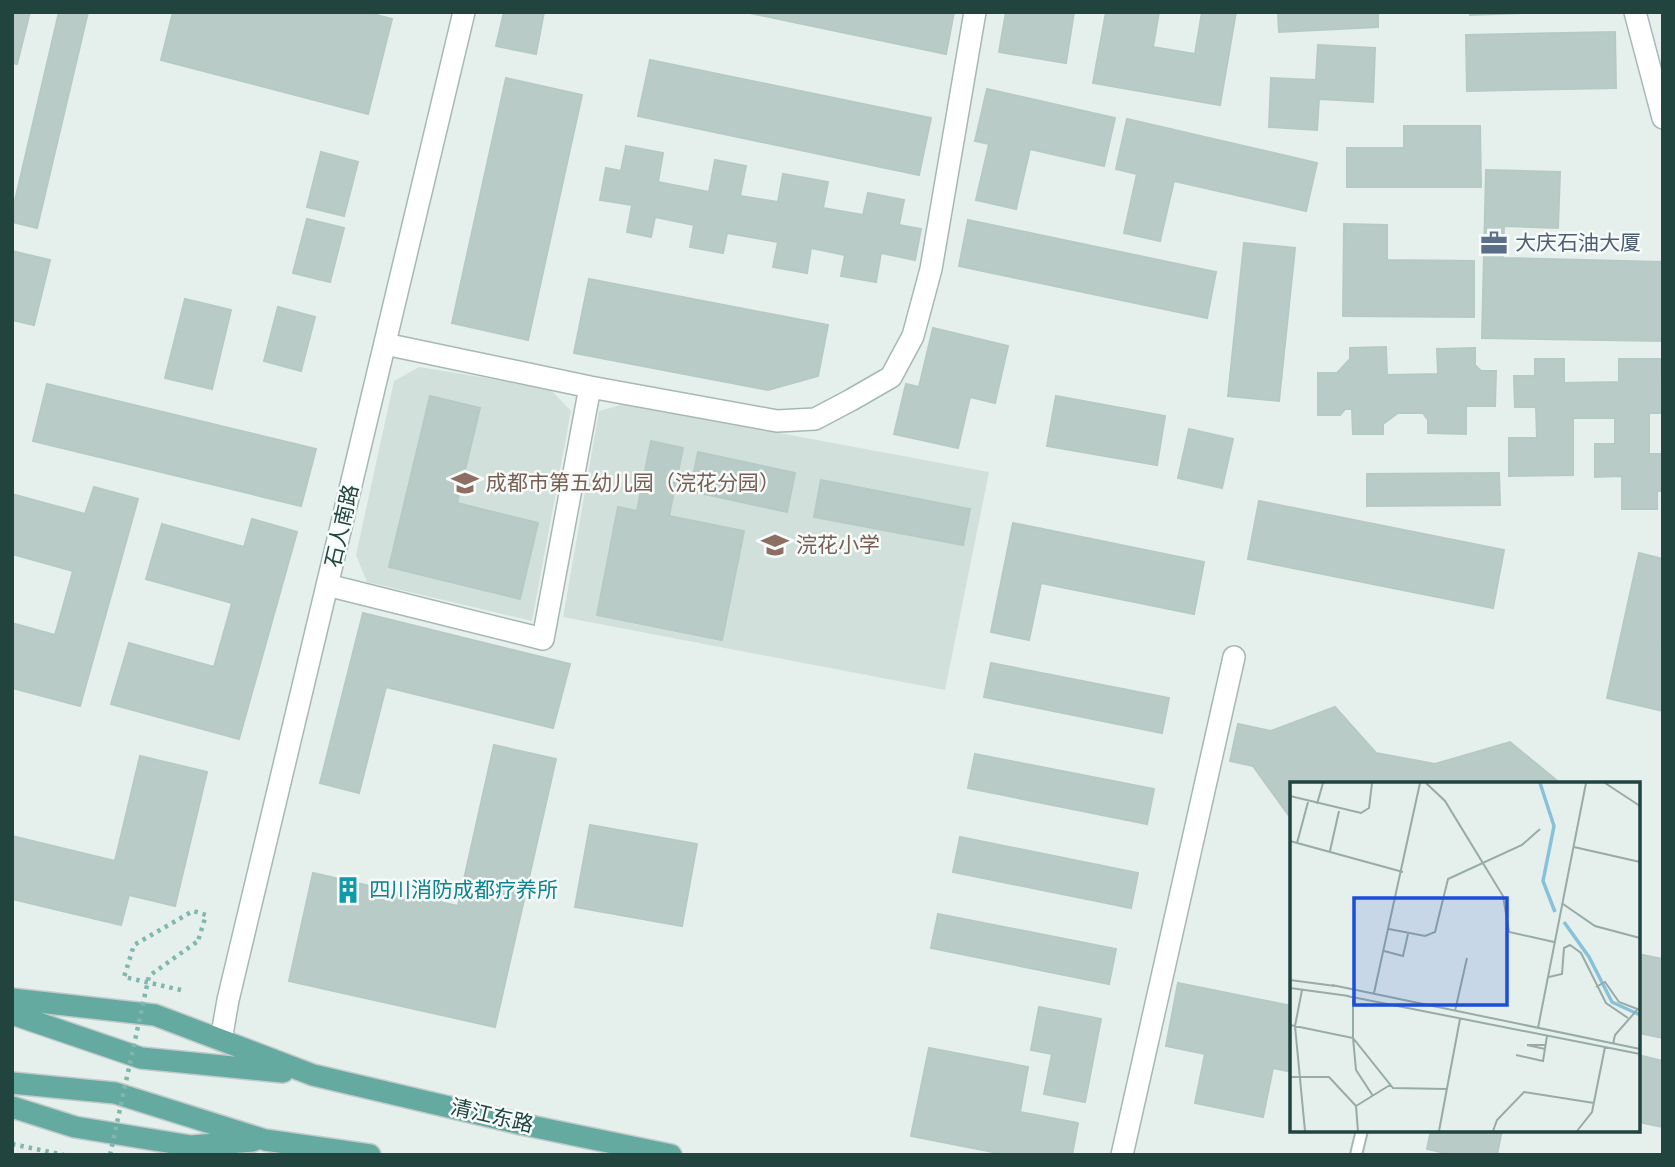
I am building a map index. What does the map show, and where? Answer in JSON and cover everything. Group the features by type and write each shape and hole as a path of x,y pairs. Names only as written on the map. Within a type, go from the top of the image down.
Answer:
{"main road":[{"name":"清江东路","path":"12,999 155,1015 313,1074 521,1124 671,1155"},
{"name":"清江东路","path":"12,1014 141,1058 313,1074"},
{"path":"12,1083 116,1093 265,1140 370,1155"},
{"path":"12,1107 75,1127 191,1146 265,1140"}],"street":[{"name":"石人南路","path":"221,1040 464,12"},
{"path":"385,344 590,387 777,421 815,419 891,377 913,336 931,269 975,12"},
{"path":"1635,12 1663,118"},
{"path":"327,585 543,639 590,387"},
{"path":"1122,1155 1234,657"}],"lane":[{"path":"1356,1155 1362,1132"}],"path":[{"path":"110,1155 149,976 198,941 206,915 193,911 134,945 124,976 181,990"},
{"path":"12,1144 64,1155"}],"shaded area":[{"name":"成都市第五幼儿园（浣花分园）","path":"419,367 549,388 571,411 532,621 367,582 356,555 394,381"},
{"name":"浣花小学","path":"624,404 989,472 945,690 563,617 599,411"}],"building":[{"path":"12,12 30,12 17,64 12,63"},
{"path":"59,12 88,12 37,228 12,222 12,213"},
{"path":"173,12 365,12 392,19 368,114 161,60"},
{"path":"504,12 544,12 536,54 496,46"},
{"path":"745,12 954,12 946,54"},
{"path":"1006,12 1074,12 1066,63 999,52"},
{"path":"1106,12 1159,12 1153,47 1195,54 1202,12 1236,12 1220,105 1093,83"},
{"path":"1278,12 1378,12 1378,27 1279,32"},
{"path":"1470,12 1521,12 1521,13 1470,15"},
{"path":"1615,32 1616,88 1467,91 1466,35"},
{"path":"1318,45 1375,48 1373,102 1319,99 1317,130 1269,127 1271,78 1316,80"},
{"path":"650,60 931,118 919,175 638,116"},
{"path":"506,78 582,95 528,340 452,323"},
{"path":"987,89 1115,118 1104,166 1030,149 1016,209 976,200 989,144 975,141"},
{"path":"1127,119 1317,163 1306,211 1174,181 1160,241 1124,233 1137,174 1116,169"},
{"path":"1404,126 1480,126 1481,187 1347,187 1347,148 1404,148"},
{"path":"626,146 663,153 658,182 709,192 715,160 746,166 740,196 778,202 783,174 828,182 823,208 863,215 868,193 904,200 899,225 921,229 915,260 881,253 876,282 841,276 845,255 811,248 807,273 773,267 778,242 727,233 723,253 690,247 694,225 655,217 651,237 627,232 632,205 600,200 606,168 621,171"},
{"path":"321,152 358,162 344,216 307,207"},
{"name":"大庆石油大厦","path":"1486,170 1560,172 1558,228 1504,226 1503,258 1663,262 1663,341 1482,338"},
{"path":"307,219 344,228 330,282 293,273"},
{"path":"968,220 1216,272 1207,318 959,266"},
{"path":"1344,224 1387,225 1387,260 1474,261 1474,317 1343,316"},
{"path":"1244,243 1295,248 1279,401 1228,396"},
{"path":"12,251 50,260 34,325 12,320"},
{"path":"589,279 828,325 818,376 768,390 574,353"},
{"path":"185,299 231,310 212,389 165,378"},
{"path":"278,307 315,317 301,371 264,361"},
{"path":"933,328 1008,346 995,403 970,397 958,448 894,434 906,384 919,387"},
{"path":"1386,347 1387,375 1438,374 1437,349 1475,348 1475,365 1481,371 1496,371 1495,406 1466,406 1466,434 1428,433 1428,420 1423,413 1398,413 1383,424 1383,434 1353,434 1352,409 1345,409 1340,415 1318,415 1318,373 1337,373 1350,359 1350,348"},
{"path":"1535,359 1564,359 1564,383 1619,382 1619,359 1661,359 1663,413 1649,413 1649,454 1663,454 1663,491 1657,491 1657,509 1622,509 1622,476 1595,477 1595,444 1615,444 1615,418 1573,418 1573,475 1509,476 1509,438 1537,438 1536,407 1515,407 1514,376 1535,376"},
{"path":"47,384 316,449 301,506 33,441"},
{"path":"430,396 480,408 457,503 538,523 520,599 389,567"},
{"path":"1056,396 1165,416 1157,465 1047,446"},
{"path":"1189,429 1233,439 1222,488 1178,478"},
{"path":"651,441 683,448 669,516 744,531 722,640 597,615 618,507 637,511"},
{"path":"698,452 795,473 787,512 690,491"},
{"path":"1499,473 1500,505 1367,506 1367,474"},
{"path":"821,480 970,509 963,545 814,517"},
{"path":"94,487 138,499 80,706 12,688 12,623 55,635 73,571 12,554 12,494 85,514"},
{"path":"1259,501 1504,550 1493,608 1248,559"},
{"path":"252,519 297,532 239,739 111,704 129,643 214,667 232,603 146,579 162,524 244,547"},
{"path":"1013,523 1204,562 1194,614 1041,583 1029,640 991,632"},
{"path":"1639,553 1663,559 1663,632 1660,646 1663,646 1663,711 1607,698"},
{"path":"363,613 570,664 553,728 386,687 359,793 320,783"},
{"path":"991,663 1169,698 1162,733 984,697"},
{"path":"1335,707 1376,753 1435,764 1510,742 1559,782 1290,782 1290,817 1253,766 1230,761 1238,724 1271,731"},
{"name":"四川消防成都疗养所","path":"494,745 556,759 495,1027 289,981 313,873 458,906"},
{"path":"975,754 1154,789 1147,824 968,788"},
{"path":"140,756 207,772 175,906 129,895 121,925 12,899 12,836 115,861"},
{"path":"590,825 697,844 682,926 575,907"},
{"path":"960,837 1138,873 1131,908 953,872"},
{"path":"938,914 1116,949 1109,984 931,948"},
{"path":"1640,954 1663,959 1663,1038 1640,1033"},
{"path":"1178,983 1290,1006 1290,1072 1273,1068 1263,1117 1195,1103 1205,1054 1166,1046"},
{"path":"1039,1007 1101,1019 1085,1102 1044,1094 1052,1054 1031,1050"},
{"path":"929,1048 1028,1067 1020,1112 1078,1123 1072,1155 1008,1155 911,1136"},
{"path":"1640,1055 1663,1061 1663,1127 1640,1122"},
{"path":"1431,1132 1502,1132 1497,1155 1454,1155 1427,1149"}],"place":[{"name":"大庆石油大厦","path":"1494,243"},
{"name":"成都市第五幼儿园（浣花分园）","path":"465,483"},
{"name":"浣花小学","path":"775,545"},
{"name":"四川消防成都疗养所","path":"348,890"}]}
